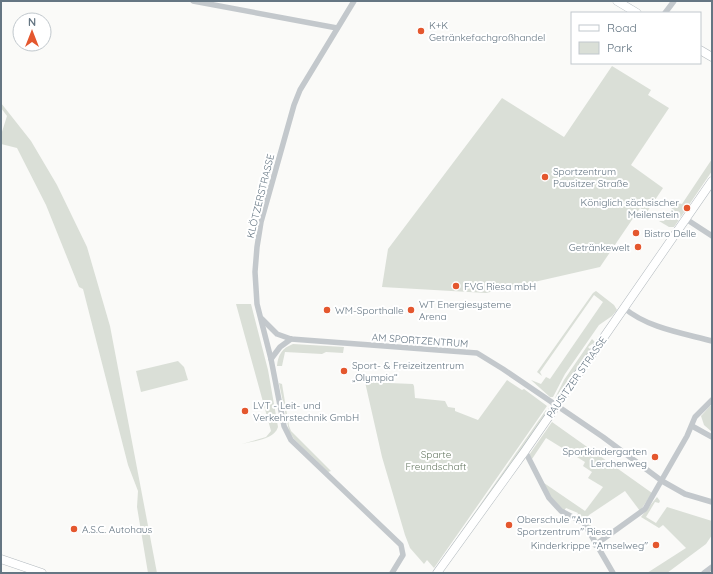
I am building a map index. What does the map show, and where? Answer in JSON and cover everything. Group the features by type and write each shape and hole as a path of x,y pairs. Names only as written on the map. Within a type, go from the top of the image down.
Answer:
{"street":[{"path":"193,1 337,28"},
{"name":"KLÖTZERSTRASSE","path":"354,1 298,93 271,181 256,247 255,284 260,318 271,359 287,434 401,545 403,555 392,573"},
{"path":"616,1 635,12"},
{"path":"666,12 674,1"},
{"path":"701,51 712,57"},
{"name":"PAUSITZER STRASSE","path":"437,573 525,451 712,180"},
{"path":"686,219 712,236"},
{"path":"624,308 635,317 651,324 712,341"},
{"name":"AM SPORTZENTRUM","path":"260,318 272,330 291,339 474,352 497,365 556,405 662,481 685,494 712,502"},
{"path":"271,359 280,347 291,339"},
{"path":"595,545 644,511 698,414 712,400"},
{"path":"692,426 712,437"},
{"path":"525,451 550,498 561,511 584,523 595,545 613,573"},
{"path":"1,559 42,573"},
{"path":"704,573 712,567"}],"green space":[{"name":"Sportzentrum Pausitzer Straße","path":"612,66 651,90 648,95 669,108 631,165 663,188 647,212 640,208 600,267 486,293 382,287 388,249 502,98 564,137"},
{"path":"1,103 31,141 57,185 87,247 110,326 157,573 148,573 137,507 138,491 128,465 83,289 79,287 46,205 17,148 1,144 1,135 7,116 1,108"},
{"path":"712,159 712,171 674,227 669,227 659,221 664,221 672,208 669,205 672,202 682,204"},
{"path":"596,291 614,305 617,310 612,316 599,325 565,374 553,397 550,397 531,380 541,384 546,377 550,379 603,302 594,295 540,372 542,376 537,372 593,293"},
{"path":"236,304 251,304 268,370 278,427 272,435 268,437 242,444 266,437 271,431"},
{"path":"592,339 595,342 588,347 590,349 588,355 559,396 555,398 564,380"},
{"path":"293,344 344,347 343,353 326,352 322,354 285,352 282,366 277,366 278,358 281,352"},
{"path":"178,361 184,367 188,380 141,392 136,371"},
{"name":"Sparte Freundschaft","path":"507,380 522,390 524,389 547,406 434,568 427,560 424,564 410,548 405,535 382,457 365,382 413,384 415,398 445,401 448,407 455,408 455,411 478,420"},
{"path":"279,383 282,384 291,431 331,471 328,472 294,439 289,431"},
{"path":"710,406 712,406 712,432 704,425 701,416"},
{"path":"546,410 548,412 471,523 436,568"},
{"path":"552,422 652,493 640,511 625,491 589,515 587,518 598,541 586,522 577,515 578,513 566,508 564,511 550,496 544,483 585,511 603,487 588,478 592,472 583,466 585,462 546,438 532,459 529,455"},
{"path":"657,497 660,501 659,503 655,502 646,517 656,523 667,507 712,521 712,535 706,544 667,573 647,573 686,548 663,525 659,528 641,517"}],"place":[{"name":"K+K Getränkefachgroßhandel","path":"421,31"},
{"name":"Sportzentrum Pausitzer Straße","path":"545,177"},
{"name":"Königlich sächsischer Meilenstein","path":"687,208"},
{"name":"Bistro Delle","path":"636,233"},
{"name":"Getränkewelt","path":"638,247"},
{"name":"FVG Riesa mbH","path":"456,286"},
{"name":"WM-Sporthalle","path":"327,310"},
{"name":"WT Energiesysteme Arena","path":"411,310"},
{"name":"Sport- & Freizeitzentrum „Olympia“","path":"344,371"},
{"name":"LVT - Leit- und Verkehrstechnik GmbH","path":"245,411"},
{"name":"Sportkindergarten Lerchenweg","path":"655,457"},
{"name":"Oberschule \"Am Sportzentrum\" Riesa","path":"509,525"},
{"name":"A.S.C. Autohaus","path":"74,529"},
{"name":"Kinderkrippe \"Amselweg\"","path":"656,545"}]}
